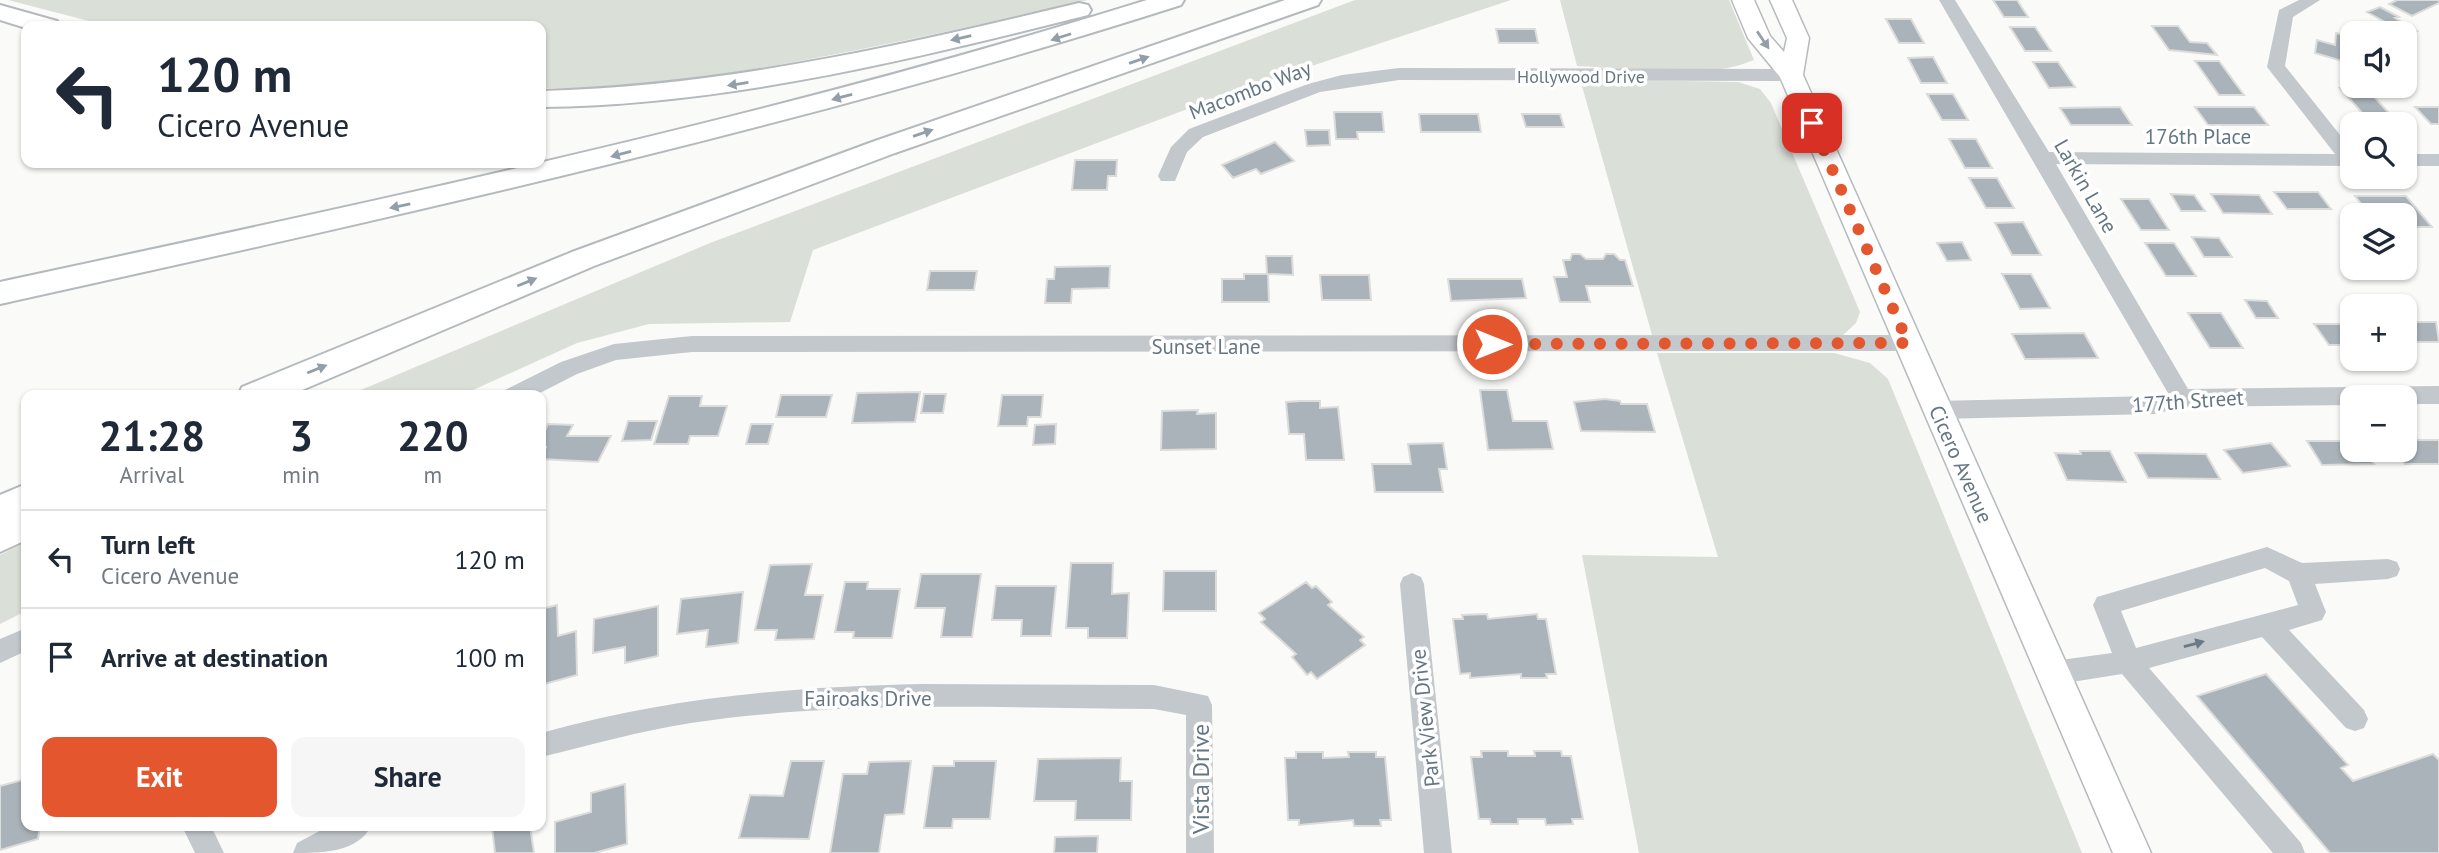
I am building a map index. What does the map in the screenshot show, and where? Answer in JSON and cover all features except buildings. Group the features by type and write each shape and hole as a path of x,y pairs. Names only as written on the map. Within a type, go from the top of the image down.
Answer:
{"highway":[{"path":"546,99 617,97 740,84 927,46 1123,0"},
{"path":"0,293 547,173 1028,48 1172,0"},
{"path":"268,390 583,259 884,147 1309,0"},
{"path":"0,12 31,21"},
{"path":"326,390 714,227 830,183 884,147"},
{"path":"0,511 21,500"},
{"path":"0,537 21,526"}],"main road":[{"name":"Cicero Avenue","path":"1743,0 1759,38 1791,75 2132,853"},
{"path":"1781,0 1798,38 1791,75"}],"street":[{"name":"Larkin Lane","path":"1947,0 2043,158 2182,398"},
{"path":"2312,0 2285,14 2276,67 2340,146"},
{"name":"Hollywood Drive","path":"1371,76 1791,75"},
{"name":"Macombo Way","path":"1168,176 1174,154 1181,144 1196,133 1314,88 1371,76"},
{"name":"176th Place","path":"2043,158 2340,160"},
{"path":"2417,160 2439,160"},
{"name":"Sunset Lane","path":"525,390 569,368 614,352 692,344 1136,346 1908,343"},
{"name":"177th Street","path":"1937,410 2155,405 2182,398 2439,396"},
{"path":"2291,853 2128,662 2106,605 2267,557 2299,574 2388,569"},
{"path":"2053,673 2128,662 2313,612 2299,574"},
{"name":"Park View Drive","path":"1412,584 1438,853"},
{"path":"2267,624 2355,719"},
{"path":"0,652 21,642"},
{"name":"Fairoaks Drive","path":"546,743 584,731 648,718 741,703 802,698 1154,697 1199,705"},
{"name":"Vista Drive","path":"1199,705 1200,853"},
{"path":"199,831 210,853"},
{"path":"307,853 348,831"}],"shaded area":[{"path":"8,0 1088,0 905,41 763,68 668,81 573,88 546,88 546,21 89,21"},
{"path":"1355,0 1511,0 1230,93 813,250 790,322 649,324 577,343 473,390 361,390 710,243"},
{"path":"1560,0 1729,0 1754,60 1735,66 1691,72 1577,66"},
{"path":"1580,79 1738,82 1760,89 1771,103 1860,312 1856,323 1842,336 1652,335"},
{"path":"1657,353 1834,353 1870,363 1888,379 2082,853 1639,853 1582,555 1718,557"},
{"path":"21,544 21,614 0,624 0,555"}],"route":[{"path":"1492,344 1908,343 1812,123"}]}
